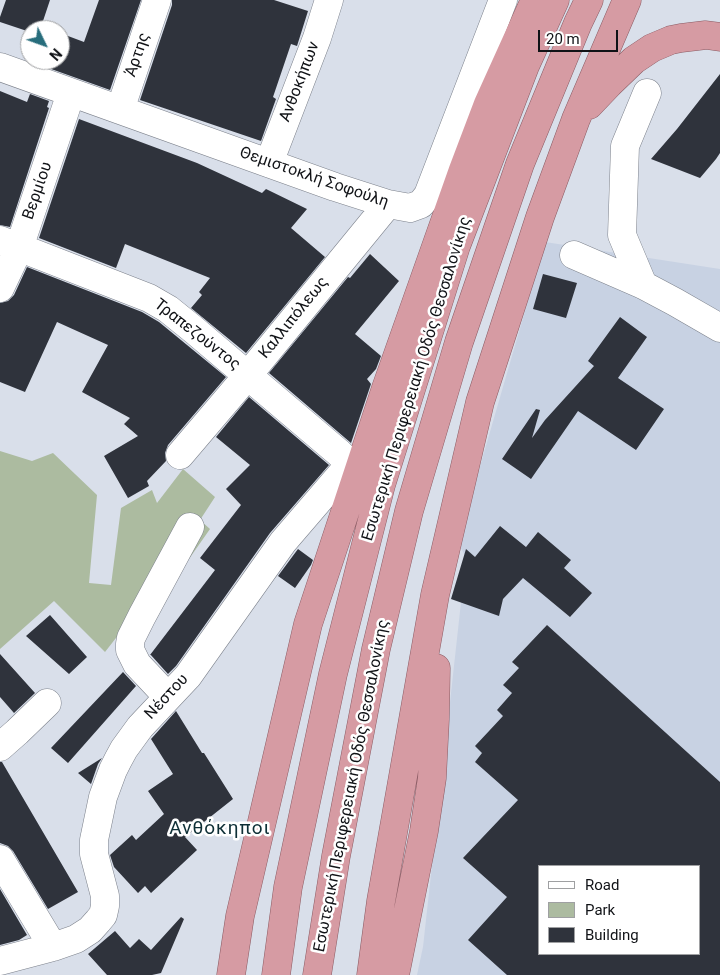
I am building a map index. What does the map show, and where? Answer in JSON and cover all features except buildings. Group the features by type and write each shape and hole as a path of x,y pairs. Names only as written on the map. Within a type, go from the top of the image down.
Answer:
{"highway":[{"path":"231,975 240,916 308,624 386,388 463,170 488,104 535,0"},
{"name":"Εσωτερική Περιφερειακή Οδός Θεσσαλονίκης","path":"276,975 288,887 333,674 381,484 456,246 525,66 555,0"},
{"name":"Εσωτερική Περιφερειακή Οδός Θεσσαλονίκης","path":"317,975 336,856 374,658 409,511 459,342 520,164 589,0"},
{"path":"371,975 381,901 435,595 480,402 540,217 576,119 627,0"},
{"path":"576,119 608,84 634,60 652,48 681,38 706,35 720,36"},
{"path":"395,975 424,830 432,778 435,719 435,595"}],"street":[{"name":"Άρτης","path":"120,110 157,0"},
{"name":"Ανθοκήπων","path":"269,163 317,38 329,0"},
{"name":"Θεμιστοκλή Σοφούλη","path":"0,66 335,187 404,208 415,207 421,204 428,195 503,0"},
{"name":"Βερμίου","path":"0,288 9,244 71,93"},
{"path":"643,285 622,234 625,146 647,93"},
{"name":"Καλλιπόλεως","path":"180,455 388,204"},
{"name":"Τραπεζούντος","path":"9,244 160,303 248,375 344,458"},
{"path":"574,255 643,285 720,328"},
{"name":"Νέστου","path":"0,961 76,939 94,926 102,915 105,906 105,892 96,866 93,847 95,830 103,797 113,770 124,749 140,727 188,676 288,536 344,471 346,464 344,458"},
{"path":"168,697 137,664 130,650 130,644 142,616 190,527"},
{"path":"0,747 47,702"},
{"path":"0,859 53,947"}],"shaded area":[{"path":"545,242 720,269 720,975 417,975 423,947 466,557 458,543 472,500 472,494"}],"green space":[{"path":"0,451 32,461 53,453 97,495 89,583 111,585 121,508 152,490 157,503 183,469 215,497 200,520 210,529 142,626 123,629 105,652 54,601 0,649"}],"district":[{"name":"Ανθόκηποι","path":"220,829"}]}
